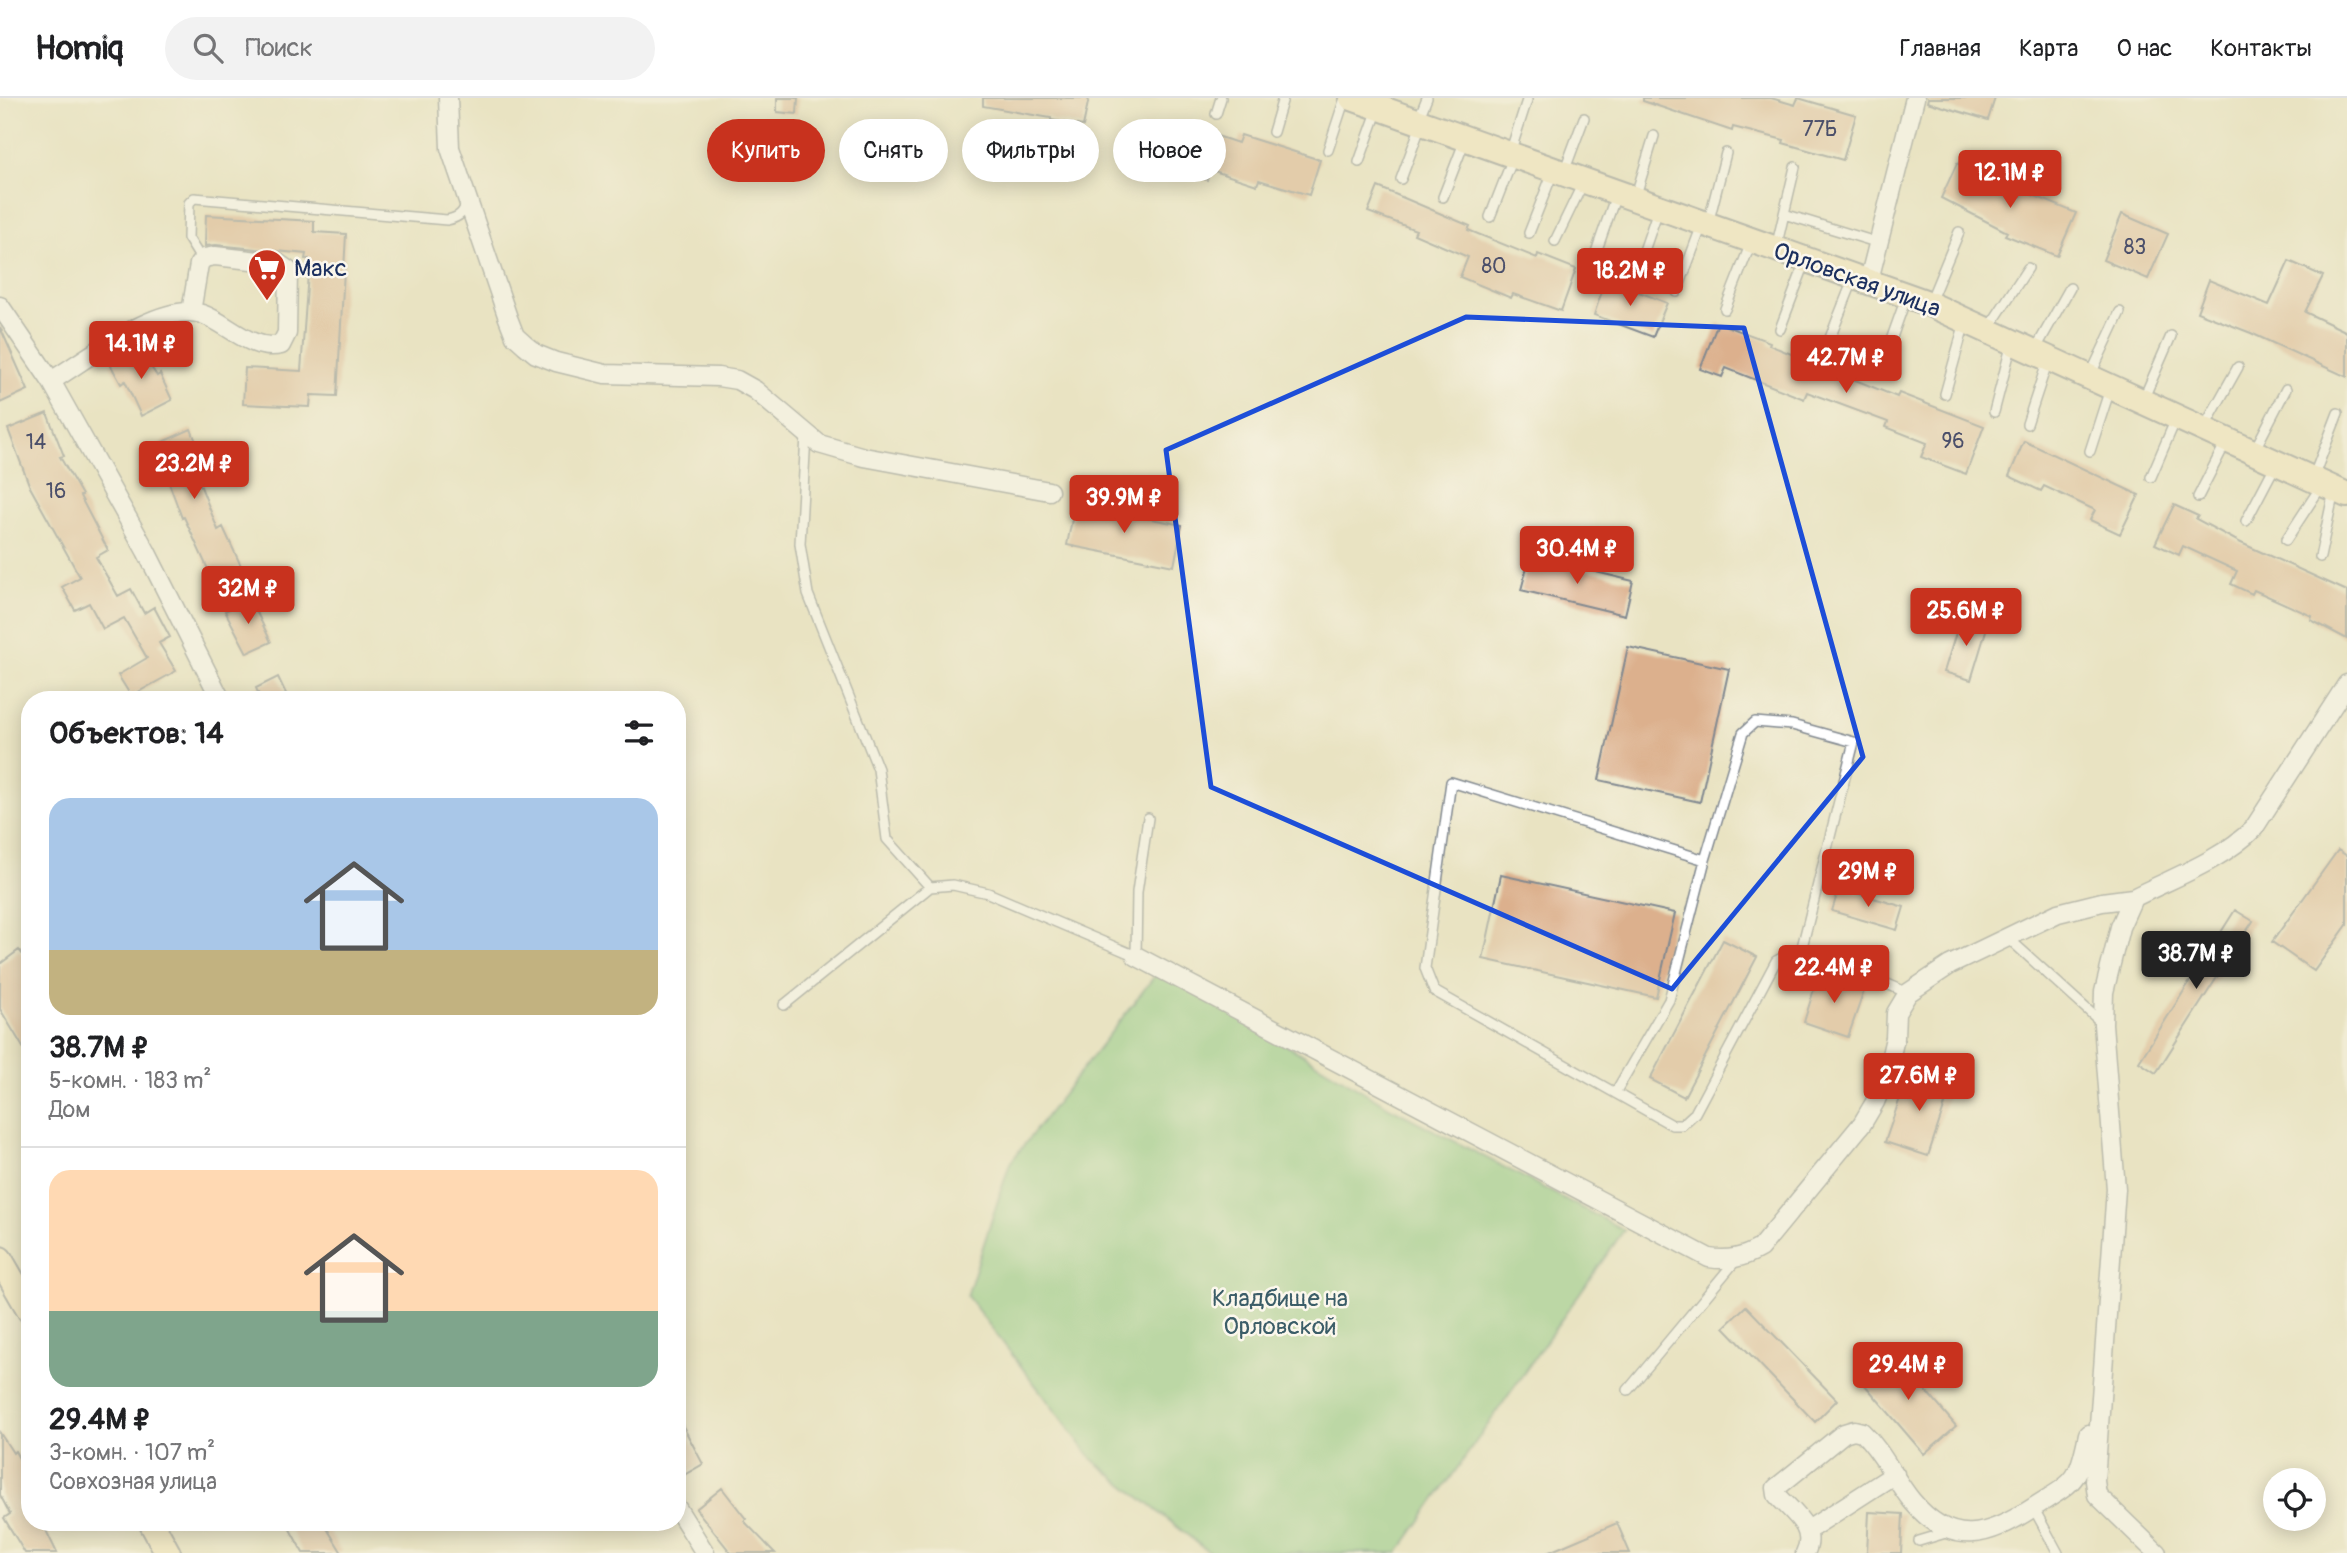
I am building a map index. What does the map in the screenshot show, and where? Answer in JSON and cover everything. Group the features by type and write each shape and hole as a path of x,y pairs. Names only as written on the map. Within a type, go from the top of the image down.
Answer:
{"main road":[{"name":"Орловская улица","path":"1352,98 1918,300 2329,487"},
{"path":"0,1259 21,1295"},
{"path":"156,1531 168,1553"}],"street":[{"path":"449,98 450,148 515,335 536,354 556,362 605,374 718,377 737,380 755,390 819,444 841,452 1049,491"},
{"path":"1861,281 1879,243 1915,98"},
{"path":"51,381 149,320 171,314 191,312 209,317 251,341 281,345 286,338 286,266 278,262 215,256 201,259 191,312"},
{"path":"0,306 51,381 146,551 216,691"},
{"path":"1136,956 1709,1258 1738,1258 1760,1248 1861,1124 1886,1076 1895,1038 1896,1013 1908,993 1950,965 2058,913 2102,902 2133,898 2207,861 2242,839 2254,828 2347,684"},
{"path":"2097,1495 2095,1481 2098,1421 2116,1189 2103,1024 2104,992 2120,927 2133,898"},
{"path":"1895,1474 1809,1545 1777,1494 1776,1488 1844,1433 1858,1431 1867,1437 1895,1474 1912,1501 1951,1532 1966,1535 1981,1532 2012,1521 2066,1487 2082,1466 2089,1432 2098,1421"},
{"path":"2066,1487 2097,1495 2157,1553"},
{"path":"686,1522 705,1553"}],"lane":[{"path":"1216,114 1221,98"},
{"path":"1273,132 1283,98"},
{"path":"1328,149 1345,98"},
{"path":"1401,179 1427,98"},
{"path":"1490,217 1527,100"},
{"path":"1359,162 1379,107"},
{"path":"1555,242 1567,175 1584,118"},
{"path":"1594,258 1654,136"},
{"path":"1443,197 1466,139"},
{"path":"1677,292 1705,225 1726,153"},
{"path":"1775,250 1795,167"},
{"path":"1529,233 1567,175"},
{"path":"201,259 188,238 191,199 447,220 463,213 467,197"},
{"path":"1635,277 1658,208"},
{"path":"1784,214 1879,243"},
{"path":"1880,371 1959,232"},
{"path":"1725,309 1751,241"},
{"path":"1780,329 1806,261"},
{"path":"1945,394 1976,325 2028,268"},
{"path":"1826,348 1861,281"},
{"path":"1994,412 2070,288"},
{"path":"2090,451 2100,382 2120,312"},
{"path":"2143,401 2171,336"},
{"path":"2027,425 2031,351"},
{"path":"2203,429 2238,367"},
{"path":"2253,452 2286,389"},
{"path":"2320,557 2338,413"},
{"path":"2151,477 2176,417"},
{"path":"807,433 800,544 808,594 878,769 887,839 930,887"},
{"path":"2198,497 2227,440"},
{"path":"2246,521 2276,463"},
{"path":"2286,540 2329,487"},
{"path":"1615,1093 1668,1000 1705,860 1743,733 1755,722 1792,725 1854,742 1802,947 1776,961 1695,1113 1682,1125 1672,1125 1615,1093 1434,991 1424,968 1451,782 1705,860"},
{"path":"784,1005 930,887 953,886 988,893 1136,956 1137,892 1148,818"},
{"path":"2007,937 2103,1024"},
{"path":"1802,947 1908,993"},
{"path":"1628,1390 1738,1258"},
{"path":"2034,1507 2058,1553"},
{"path":"1919,1541 1951,1532"}],"highlighted area":[{"path":"1466,317 1744,328 1863,757 1672,989 1211,787 1166,450"}],"green space":[{"name":"Кладбище на Орловской","path":"1160,969 1391,1108 1624,1230 1398,1553 1210,1553 1093,1460 967,1296 1010,1163"}],"building":[{"path":"777,98 798,98 797,114 777,112"},
{"path":"983,98 1089,98 1084,119 1051,119 983,106"},
{"path":"1643,98 1771,98 1795,105 1798,98 1856,115 1843,160 1783,143 1784,140 1733,127 1732,131 1643,101"},
{"path":"1928,98 1995,98 1988,120 1927,102"},
{"path":"1241,135 1320,160 1309,195 1259,180 1257,185 1226,175 1226,139 1238,143"},
{"path":"1957,163 2021,196 2023,191 2076,213 2057,256 2005,235 2007,232 1941,198"},
{"path":"1378,187 1470,226 1468,230 1537,258 1538,254 1576,269 1561,311 1513,294 1511,298 1460,277 1468,257 1414,234 1416,230 1368,212"},
{"path":"2122,214 2168,234 2148,279 2103,260"},
{"path":"206,215 314,221 314,232 346,234 337,396 311,395 310,407 243,404 245,368 301,371 309,259 305,259 306,254 205,246"},
{"path":"2289,261 2323,276 2305,312 2347,332 2347,377 2251,333 2197,312 2209,280 2269,305"},
{"path":"1606,279 1667,303 1653,337 1594,315"},
{"path":"1718,323 1770,342 1769,345 1897,397 1899,393 1984,426 1966,474 1921,457 1927,443 1886,427 1888,422 1807,392 1804,399 1726,368 1722,377 1700,369"},
{"path":"0,327 28,390 0,403"},
{"path":"138,347 157,376 160,374 172,400 141,416 125,381 121,384 110,364"},
{"path":"47,413 64,456 60,457 82,495 80,496 108,550 96,557 118,596 131,589 144,613 154,607 170,637 159,643 176,671 140,691 128,691 118,675 147,658 124,618 103,629 89,603 75,610 62,587 80,577 30,487 8,429"},
{"path":"191,429 202,457 191,461 218,530 223,527 241,566 212,578 184,517 182,518 165,472 160,474 149,448"},
{"path":"2024,441 2139,495 2120,534 2090,520 2095,510 2044,486 2041,491 2009,476"},
{"path":"1075,504 1182,525 1174,566 1067,545"},
{"path":"2174,505 2198,516 2196,519 2239,542 2347,591 2347,639 2311,620 2312,616 2254,590 2252,594 2231,584 2237,571 2183,546 2179,555 2155,544"},
{"path":"1530,556 1633,581 1625,615 1521,590"},
{"path":"250,598 271,642 247,653 225,611"},
{"path":"1961,616 1988,624 1971,680 1944,672"},
{"path":"1628,647 1729,669 1700,802 1599,780"},
{"path":"278,677 285,691 257,691 256,688"},
{"path":"2338,850 2347,856 2347,925 2314,971 2272,942"},
{"path":"1501,875 1675,913 1656,997 1483,959"},
{"path":"1839,888 1904,907 1897,930 1832,911"},
{"path":"2235,910 2253,921 2156,1073 2139,1062"},
{"path":"1723,940 1757,957 1684,1097 1650,1079"},
{"path":"19,950 21,953 21,1044 0,1009 0,964"},
{"path":"1819,973 1865,988 1848,1037 1804,1022"},
{"path":"1910,1069 1952,1083 1928,1156 1885,1142"},
{"path":"1746,1306 1837,1400 1815,1422 1724,1327"},
{"path":"1891,1350 1956,1426 1924,1454 1859,1378"},
{"path":"686,1432 703,1464 686,1474"},
{"path":"0,1433 21,1462 21,1531 46,1531 57,1553 25,1553 4,1518 10,1514 0,1495"},
{"path":"722,1488 746,1519 744,1521 775,1553 731,1553 696,1509"},
{"path":"1869,1512 1903,1514 1901,1553 1867,1553"},
{"path":"1617,1523 1630,1553 1547,1553"},
{"path":"291,1531 329,1531 342,1553 303,1553"}],"place":[{"name":"Макс","path":"267,302"}]}
